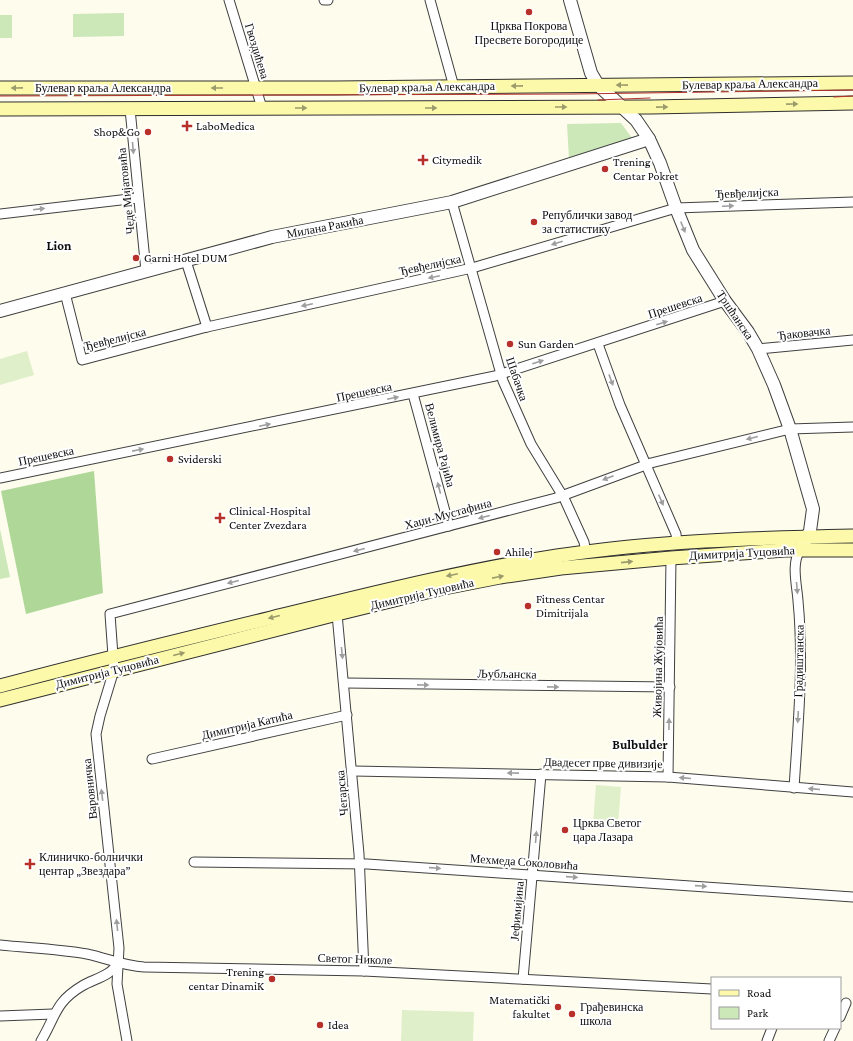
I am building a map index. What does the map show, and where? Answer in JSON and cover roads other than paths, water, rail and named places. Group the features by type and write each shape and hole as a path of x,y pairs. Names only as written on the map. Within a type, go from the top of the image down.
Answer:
{"main road":[{"name":"Булевар краља Александра","path":"0,88 454,87 853,83"},
{"name":"Булевар краља Александра","path":"0,109 623,107 853,103"},
{"name":"Димитрија Туцовића","path":"0,686 114,656 434,579 500,565 586,553 677,544 853,536"},
{"name":"Димитрија Туцовића","path":"0,700 337,614 500,577 546,570 671,558 800,550 853,550"}],"street":[{"name":"Гвоздићева","path":"229,0 262,108"},
{"path":"430,0 454,87"},
{"path":"570,0 591,73 598,85"},
{"name":"Тршћанска","path":"598,85 636,120 649,139 660,163 693,250 725,301 758,349 774,385 790,429 813,509 808,537"},
{"name":"Чеде Мијатовића","path":"130,109 146,271"},
{"name":"Милана Ракића","path":"0,311 272,238 452,202 649,139"},
{"path":"0,214 138,198"},
{"name":"Шабачка","path":"452,202 501,374 531,444 563,496 584,542 586,553"},
{"name":"Ђевђелијска","path":"64,294 82,360 207,327 472,268 676,208 853,202"},
{"path":"186,261 207,327"},
{"name":"Прешевска","path":"0,478 414,394 501,374 598,344 725,301"},
{"name":"Ђаковачка","path":"758,349 853,340"},
{"path":"598,344 645,464 676,534 677,544"},
{"name":"Велимира Рајића","path":"414,394 449,526"},
{"name":"Хаџи-Мустафина","path":"110,614 563,496 645,464 790,429 853,427"},
{"name":"Градиштанска","path":"794,788 801,655 801,630 795,562 808,537"},
{"name":"Живојина Жујовића","path":"668,777 671,558"},
{"name":"Варовничка","path":"110,614 114,670 96,734 119,948 117,984 127,1041"},
{"name":"Чегарска","path":"337,614 353,771 360,864 364,971"},
{"name":"Љубљанска","path":"345,683 670,687"},
{"name":"Димитрија Катића","path":"152,759 347,715"},
{"name":"Двадесет прве дивизије","path":"353,771 668,777 853,792"},
{"name":"Јефимијина","path":"523,979 541,774"},
{"name":"Мехмеда Соколовића","path":"194,862 360,864 533,874 853,897"},
{"name":"Светог Николе","path":"0,945 86,954 117,963 144,967 364,971 711,989"},
{"path":"41,1041 53,1014 68,995 84,984 111,972 117,963"},
{"path":"841,1015 846,1003"},
{"path":"0,1016 53,1014"},
{"path":"767,1041 772,1029"},
{"path":"829,1041 835,1029"}],"tram line":[{"path":"0,96 573,94 853,90"},
{"path":"834,97 853,96"},
{"path":"598,100 650,98"}],"place":[{"name":"Црква Покрова Пресвете Богородице","path":"529,12"},
{"name":"LaboMedica","path":"187,126"},
{"name":"Shop&Go","path":"148,132"},
{"name":"Citymedik","path":"423,160"},
{"name":"Trening Centar Pokret","path":"605,169"},
{"name":"Републички завод за статистику","path":"534,222"},
{"name":"Garni Hotel DUM","path":"136,258"},
{"name":"Sun Garden","path":"510,344"},
{"name":"Sviderski","path":"170,459"},
{"name":"Clinical-Hospital Center Zvezdara","path":"220,518"},
{"name":"Ahilej","path":"497,552"},
{"name":"Fitness Centar Dimitrijala","path":"528,606"},
{"name":"Црква Светог цара Лазара","path":"565,830"},
{"name":"Клиничко-болнички центар „Звездара”","path":"30,864"},
{"name":"Trening centar DinamiK","path":"272,979"},
{"name":"Matematički fakultet","path":"558,1007"},
{"name":"Грађевинска школа","path":"572,1014"},
{"name":"Idea","path":"320,1025"}],"district":[{"name":"Lion","path":"59,245"},
{"name":"Bulbulder","path":"640,744"}]}
